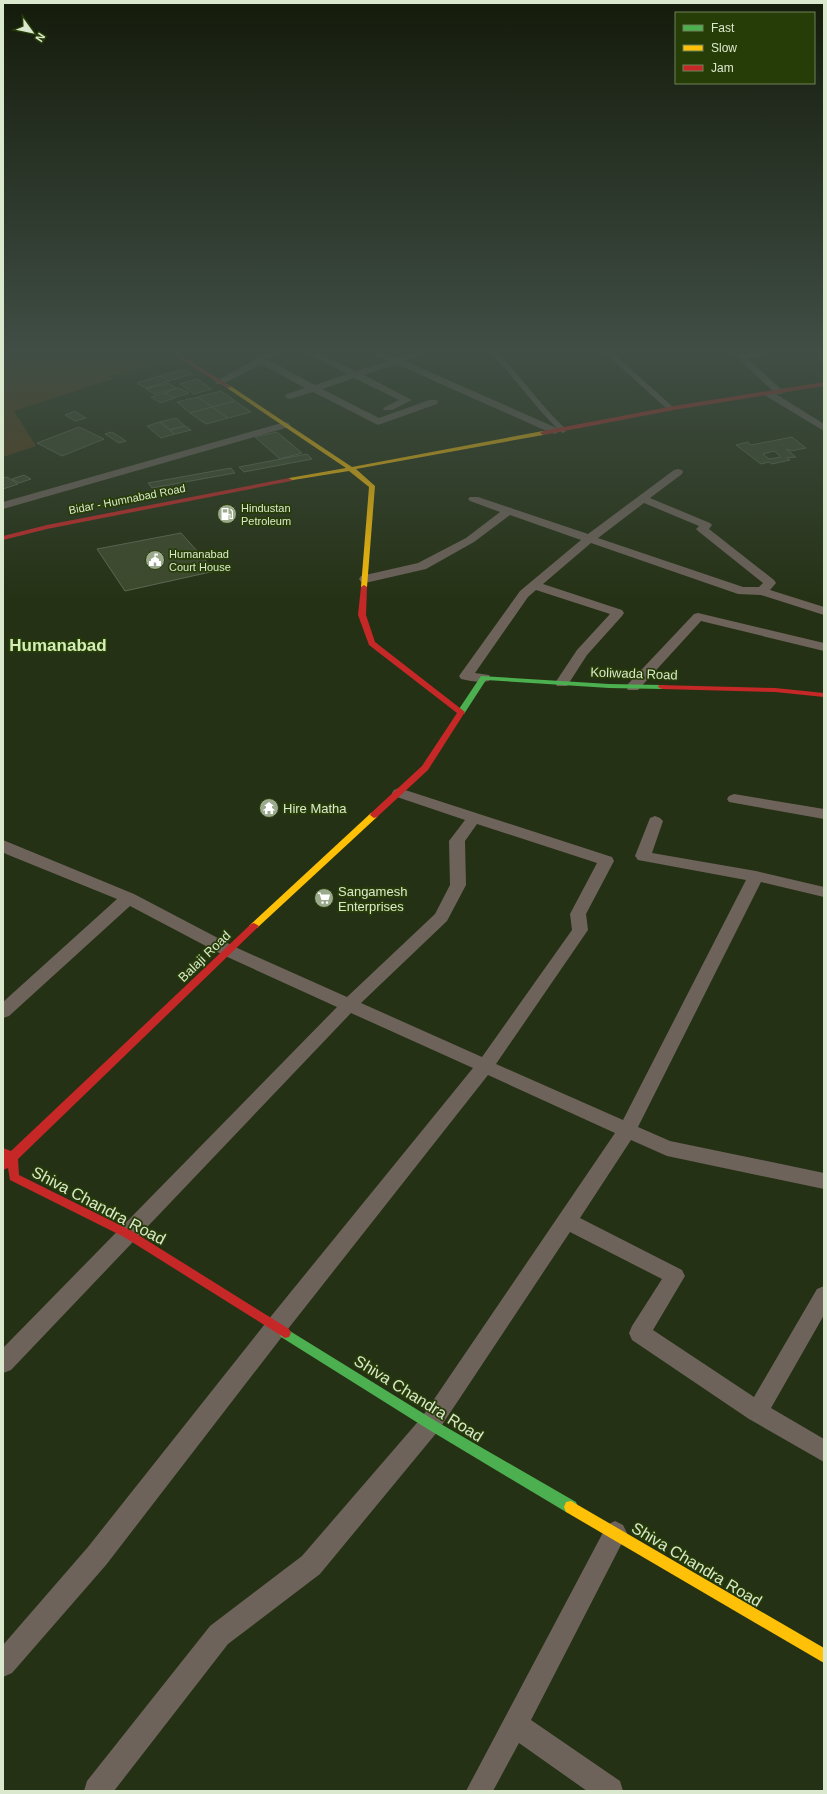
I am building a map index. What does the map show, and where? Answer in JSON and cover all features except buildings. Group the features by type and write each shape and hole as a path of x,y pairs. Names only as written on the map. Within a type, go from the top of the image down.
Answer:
{"street":[{"path":"3,506 244,437"},
{"path":"303,437 350,468 372,486 362,615 372,643 461,712 484,678 466,676 524,594 589,539 678,472"},
{"path":"264,475 475,437"},
{"name":"Bidar - Humnabad Road","path":"3,538 121,512 512,437"},
{"path":"474,499 742,591 762,591 824,611"},
{"path":"643,499 706,525 702,529 770,584 762,591"},
{"path":"365,579 422,566 470,540 508,511"},
{"path":"3,529 47,517"},
{"path":"535,586 618,613 582,653 562,683"},
{"path":"633,687 698,618 824,647"},
{"name":"Koliwada Road","path":"484,678 633,687 775,690 824,695"},
{"name":"Balaji Road","path":"3,1166 229,951 425,768 461,712"},
{"path":"3,1664 97,1556 276,1327 485,1066 580,930 578,914 606,861 399,793"},
{"path":"734,799 824,814"},
{"path":"3,1364 349,1006 441,917 458,885 457,841 474,818"},
{"path":"656,821 643,856 756,876 824,892"},
{"path":"3,845 11,850 128,898 229,951 667,1148 824,1181"},
{"path":"98,1791 219,1635 311,1565 430,1424 627,1130 756,876"},
{"path":"3,1012 128,898"},
{"path":"3,1152 12,1157"},
{"name":"Shiva Chandra Road","path":"12,1157 14,1177 128,1234 430,1424 824,1656"},
{"path":"567,1220 675,1276 640,1333 757,1412 824,1451"},
{"path":"757,1412 824,1295"},
{"path":"479,1791 615,1533"},
{"path":"514,1724 610,1791"}],"shaded area":[{"path":"3,437 30,437 36,446 3,457"}],"traffic: fast":[{"path":"461,712 484,678 609,686 662,687"},
{"path":"285,1333 430,1424 571,1507"}],"traffic: slow":[{"path":"303,437 350,468 372,486 364,587"},
{"path":"289,480 523,437"},
{"path":"254,926 374,815"},
{"path":"571,1507 824,1656"}],"traffic: jam":[{"path":"3,538 47,527 289,480"},
{"path":"364,587 362,615 372,643 461,712 425,768 374,815"},
{"path":"662,687 775,690 824,695"},
{"path":"3,1166 254,926"},
{"path":"3,1152 12,1157 14,1177 128,1234 285,1333"}],"place":[{"name":"Hindustan Petroleum","path":"227,514"},
{"name":"Humanabad Court House","path":"155,560"},
{"name":"Hire Matha","path":"269,808"},
{"name":"Sangamesh Enterprises","path":"324,898"}],"district":[{"name":"Humanabad","path":"58,645"}]}
